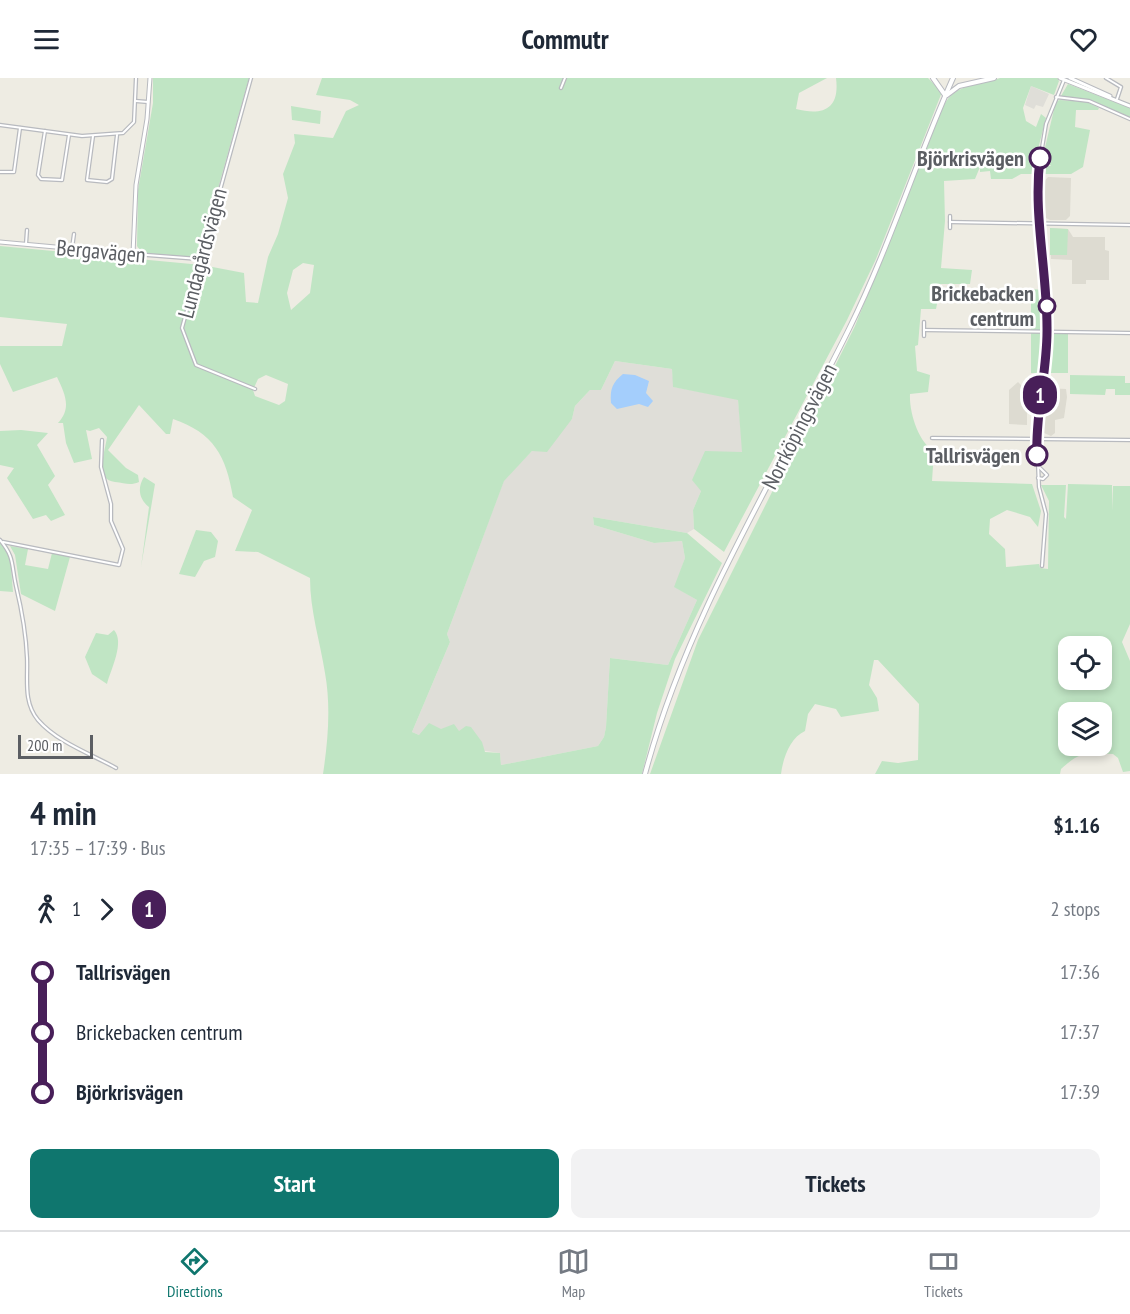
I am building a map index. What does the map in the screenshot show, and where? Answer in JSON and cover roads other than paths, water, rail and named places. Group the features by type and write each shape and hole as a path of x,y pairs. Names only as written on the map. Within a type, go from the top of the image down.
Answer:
{"main road":[{"path":"940,78 933,78 944,98 959,86 993,78"},
{"name":"Norrköpingsvägen","path":"645,774 668,700 690,642 721,576 852,322 953,78"}],"street":[{"path":"0,125 69,135 117,135 132,126 136,101 136,78"},
{"path":"133,254 136,185 149,102 150,78"},
{"name":"Lundagårdsvägen","path":"251,78 182,328 196,365 255,388"},
{"path":"561,88 565,78"},
{"path":"1070,78 1130,106"},
{"path":"1106,78 1121,87 1117,99"},
{"path":"1042,566 1046,513 1038,478 1036,439 1047,332 1037,190 1046,124 1063,79 1130,106"},
{"path":"1056,97 1089,101 1130,119"},
{"path":"136,101 149,102"},
{"path":"0,172 14,172 20,128"},
{"path":"45,131 38,176 41,179 62,180 69,135"},
{"path":"111,186 109,182 117,135"},
{"path":"93,136 87,180 109,182"},
{"path":"950,216 950,228"},
{"path":"950,222 1130,225"},
{"path":"26,244 27,230"},
{"path":"72,248 74,234"},
{"name":"Bergavägen","path":"0,242 194,260 201,256"},
{"path":"924,322 924,336"},
{"path":"924,330 1130,333"},
{"path":"933,438 1130,440"},
{"path":"0,540 119,565 123,549 111,521 111,504 101,467 102,440"},
{"path":"1038,466 1047,475 1043,479 1038,478"},
{"path":"0,540 12,558 15,584 25,617 26,685 34,714 54,734 116,768"}],"water":[{"path":"623,374 635,375 649,381 646,393 653,401 648,407 639,404 617,409 611,403 612,387"}],"place":[{"name":"Björkrisvägen","path":"1040,158"},
{"name":"Brickebacken centrum","path":"1047,306"},
{"name":"Tallrisvägen","path":"1037,455"}]}
